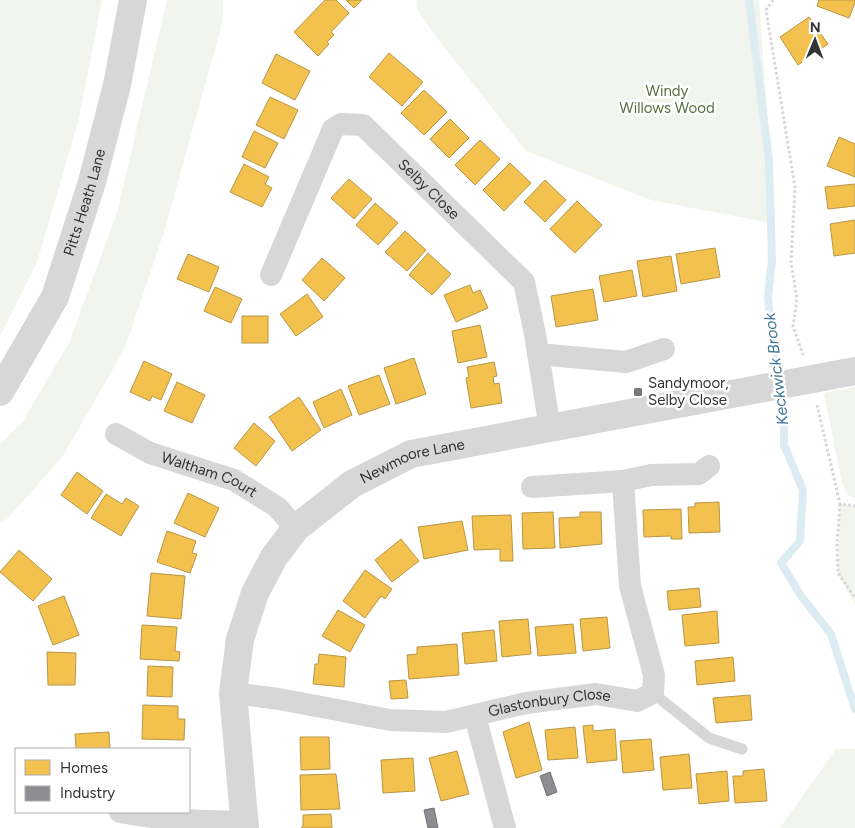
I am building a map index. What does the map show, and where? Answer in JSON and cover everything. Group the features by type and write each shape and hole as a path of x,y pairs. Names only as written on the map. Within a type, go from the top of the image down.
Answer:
{"street":[{"name":"Pitts Heath Lane","path":"0,392 55,297 92,182 117,85 133,0"},
{"name":"Selby Close","path":"272,275 333,129 341,124 363,125 524,282 550,429"},
{"path":"538,354 626,362 664,349"},
{"name":"Newmoore Lane","path":"245,825 233,693 240,639 255,593 274,557 296,528 352,484 411,454 855,371"},
{"name":"Waltham Court","path":"116,434 150,452 240,484 277,507 296,528"},
{"path":"532,487 623,481 651,475 699,474 710,466"},
{"path":"623,481 630,586 654,675 653,693"},
{"name":"Glastonbury Close","path":"233,693 279,699 390,720 446,722 526,704 588,695 596,694 636,700 653,693"},
{"path":"475,716 505,828"},
{"path":"126,813 245,825"}],"lane":[{"path":"653,693 709,738 742,749"}],"path":[{"path":"773,0 766,10 795,187 791,262 797,299 793,326 804,381 840,504 837,543 838,573 855,598"},
{"path":"840,504 855,506"}],"green space":[{"path":"0,0 102,0 78,122 37,262 0,336"},
{"path":"167,0 223,0 223,20 164,232 124,350 62,457 7,519 0,523 0,445 23,421 69,343 117,213"},
{"name":"Windy Willows Wood","path":"416,0 759,0 775,224 651,200 526,151 434,34 417,9"},
{"path":"855,387 855,498 848,494 842,483 824,393"},
{"path":"840,504 855,506 855,605 838,573"},
{"path":"836,749 855,749 855,828 780,828"}],"building: Homes":[{"path":"325,0 336,0 349,13 331,32 334,35 318,56 294,32"},
{"path":"346,0 362,0 354,8"},
{"path":"819,0 855,0 855,3 849,18 817,6"},
{"path":"809,17 828,44 798,65 780,37"},
{"path":"389,53 423,82 402,106 369,77"},
{"path":"276,54 310,71 295,100 262,83"},
{"path":"424,90 447,112 424,135 401,113"},
{"path":"270,97 298,110 284,139 256,125"},
{"path":"450,119 469,138 449,158 430,139"},
{"path":"254,131 278,143 265,168 242,157"},
{"path":"839,137 855,144 855,177 827,166"},
{"path":"480,140 500,159 475,185 455,165"},
{"path":"510,163 531,183 504,211 483,190"},
{"path":"244,164 269,177 265,184 272,188 262,207 230,192"},
{"path":"349,179 372,199 354,219 331,198"},
{"path":"545,180 566,200 545,222 524,202"},
{"path":"855,184 855,206 828,209 825,187"},
{"path":"577,201 602,225 575,253 550,229"},
{"path":"375,203 398,223 378,245 356,225"},
{"path":"855,220 855,253 834,256 830,224"},
{"path":"405,231 426,250 407,271 385,252"},
{"path":"715,248 720,277 681,284 676,254"},
{"path":"428,253 451,274 432,295 409,275"},
{"path":"188,254 219,267 209,292 177,279"},
{"path":"671,256 677,291 643,297 637,261"},
{"path":"322,258 345,278 324,301 302,280"},
{"path":"632,270 637,296 604,302 599,276"},
{"path":"470,285 473,293 480,290 488,308 456,322 444,295"},
{"path":"215,287 242,299 231,323 204,311"},
{"path":"593,289 598,320 556,327 551,296"},
{"path":"307,294 323,317 296,336 280,314"},
{"path":"242,316 268,316 268,343 242,343"},
{"path":"480,325 487,357 458,363 452,331"},
{"path":"414,358 426,394 396,404 384,368"},
{"path":"144,361 172,374 161,400 152,396 150,401 130,392"},
{"path":"494,362 497,376 493,377 494,384 499,383 502,403 471,408 466,378 469,377 467,367"},
{"path":"379,375 390,404 359,415 348,386"},
{"path":"177,382 205,395 192,423 164,411"},
{"path":"341,389 352,415 324,428 313,402"},
{"path":"299,397 321,430 292,451 269,417"},
{"path":"254,423 275,441 256,466 234,448"},
{"path":"77,472 103,491 87,514 61,495"},
{"path":"188,493 219,508 205,537 174,523"},
{"path":"106,494 122,504 126,498 139,506 121,536 91,518"},
{"path":"719,502 720,532 689,533 688,507 695,507 695,503"},
{"path":"681,509 682,539 671,539 671,536 644,537 643,510"},
{"path":"553,512 555,548 523,549 522,513"},
{"path":"580,512 601,512 602,544 560,548 559,518 580,517"},
{"path":"511,515 513,561 500,561 500,549 474,550 472,516"},
{"path":"462,521 468,550 424,559 418,527"},
{"path":"167,531 196,541 192,553 197,554 190,573 157,562"},
{"path":"401,539 419,561 392,582 375,560"},
{"path":"19,550 52,579 33,601 0,572"},
{"path":"365,570 392,589 385,599 381,596 365,618 343,601"},
{"path":"151,573 185,576 181,619 147,616"},
{"path":"699,588 701,607 669,610 667,591"},
{"path":"64,596 79,635 53,645 38,606"},
{"path":"338,610 365,625 350,652 322,636"},
{"path":"717,611 719,643 685,646 682,615"},
{"path":"607,617 610,648 583,651 580,619"},
{"path":"528,619 531,654 502,657 499,621"},
{"path":"573,624 576,653 538,656 535,627"},
{"path":"142,625 177,627 175,651 180,652 179,661 140,659"},
{"path":"494,630 497,661 465,664 462,633"},
{"path":"457,644 459,675 409,679 407,655 417,654 417,647"},
{"path":"47,652 76,653 75,685 48,685"},
{"path":"319,654 346,657 344,687 313,684 315,664 318,664"},
{"path":"733,657 735,681 697,685 695,661"},
{"path":"148,666 173,667 172,697 147,696"},
{"path":"406,680 408,698 391,699 389,681"},
{"path":"750,695 752,720 716,723 713,698"},
{"path":"143,705 178,706 178,719 185,719 184,740 142,739"},
{"path":"529,722 542,770 516,778 503,732"},
{"path":"593,725 593,731 615,729 617,760 587,763 583,726"},
{"path":"575,727 578,758 548,760 545,730"},
{"path":"109,732 110,748 76,748 75,734"},
{"path":"300,737 329,737 330,769 301,770"},
{"path":"651,739 654,770 623,773 620,741"},
{"path":"457,751 469,794 441,801 429,758"},
{"path":"689,754 692,788 663,790 660,757"},
{"path":"413,758 415,791 383,793 381,760"},
{"path":"764,769 767,801 735,803 733,776 743,776 743,771"},
{"path":"727,771 729,801 699,804 696,774"},
{"path":"336,774 340,809 301,810 300,775"},
{"path":"331,814 332,828 301,828 303,826 303,815"}],"building: Industry":[{"path":"550,772 557,792 547,796 540,776"},
{"path":"434,808 438,828 428,828 424,810"}],"waterway":[{"name":"Keckwick Brook","path":"749,0 769,160 772,260 768,297 770,322 784,412 784,445 803,490 800,541 781,563 801,596 831,634 855,709"}],"place":[{"name":"Sandymoor, Selby Close","path":"638,392"}]}
